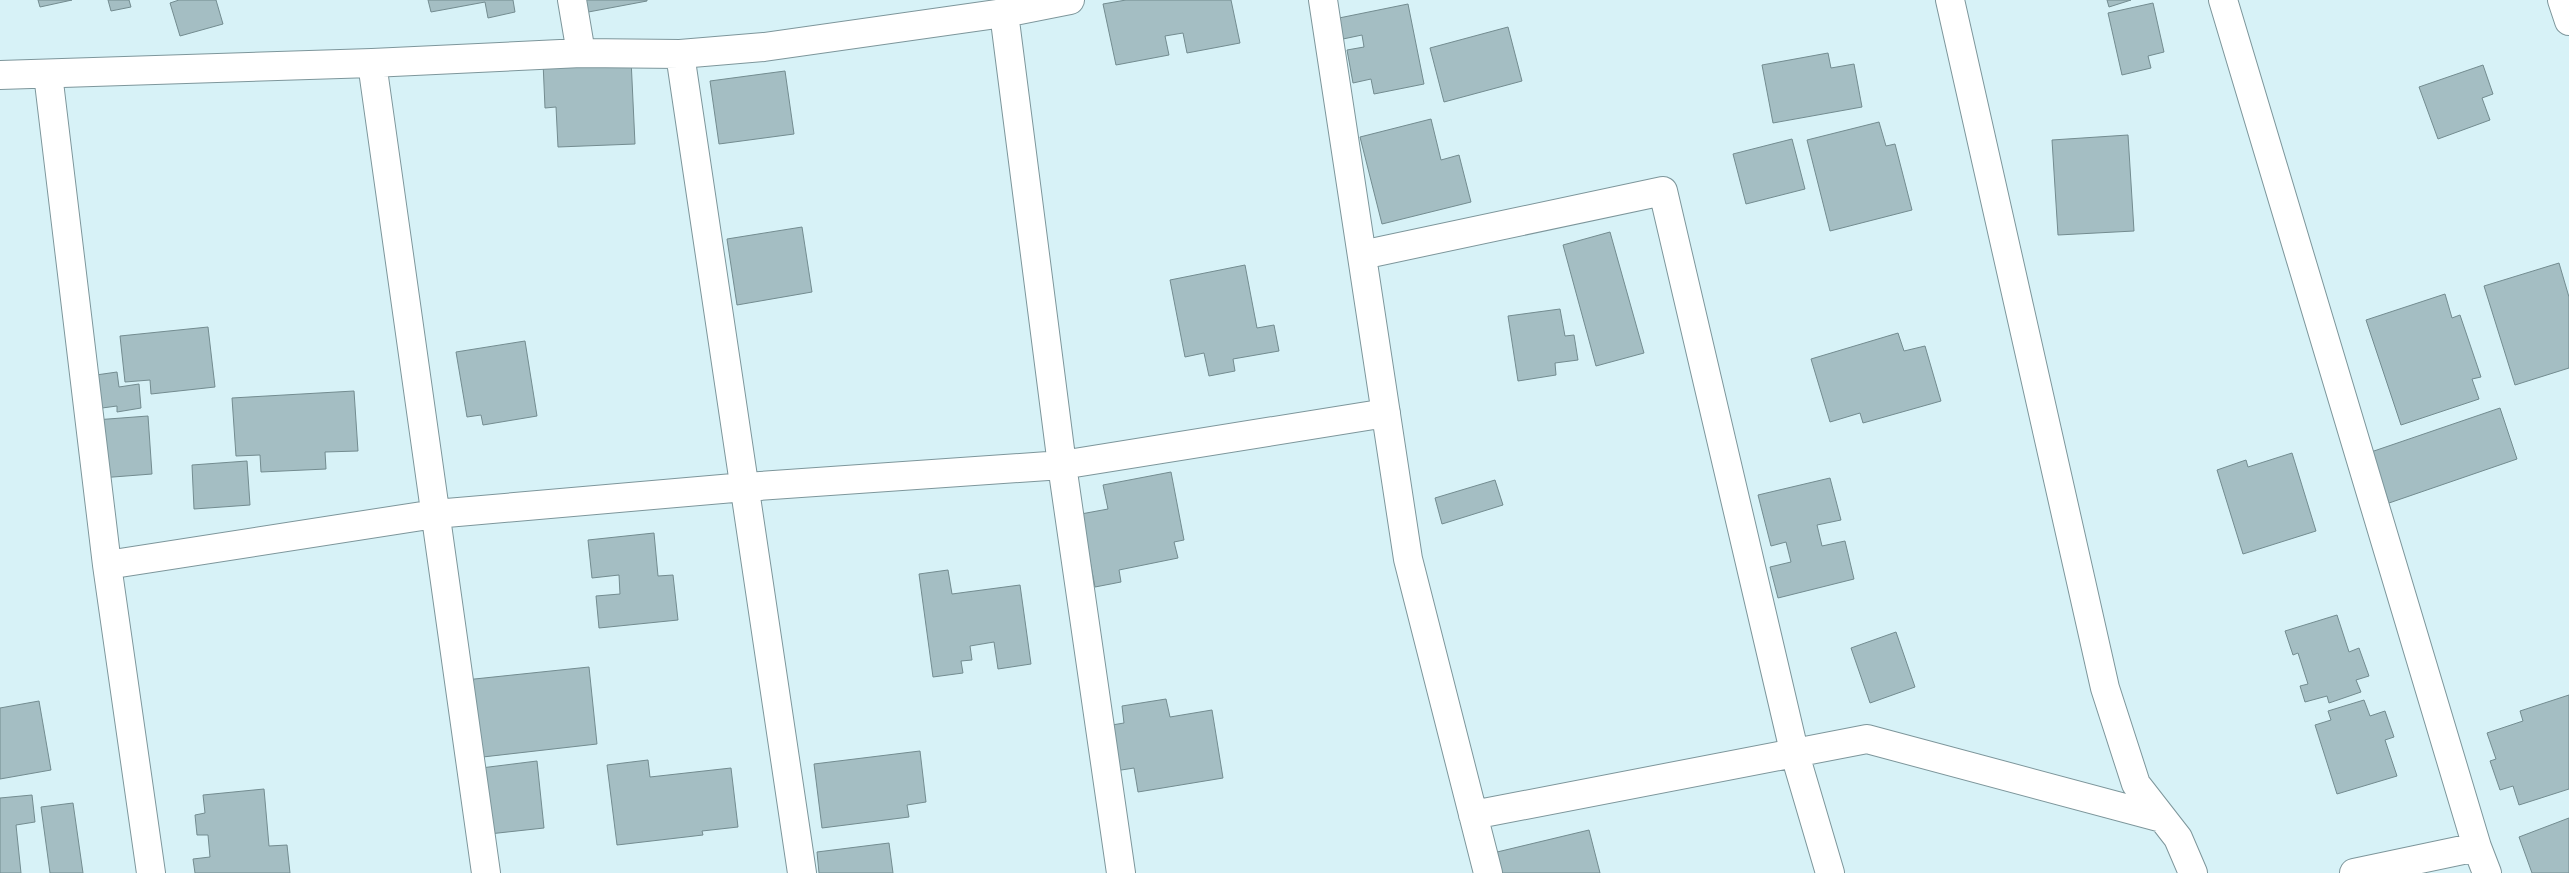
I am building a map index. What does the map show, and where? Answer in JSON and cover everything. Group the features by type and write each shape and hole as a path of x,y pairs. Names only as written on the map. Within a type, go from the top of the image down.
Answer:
{"street":[{"path":"572,0 581,53"},
{"path":"0,74 372,63 581,53 680,54 764,47 1004,13 1070,0"},
{"path":"1323,0 1408,559 1488,873"},
{"path":"1950,0 2104,688 2136,784 2178,838 2193,873"},
{"path":"2223,0 2477,848 2487,873"},
{"path":"2562,0 2569,22"},
{"path":"1004,13 1062,465 1120,873"},
{"path":"680,54 802,873"},
{"path":"372,63 486,873"},
{"path":"48,74 107,565 151,873"},
{"path":"1362,255 1663,191 1794,751 1830,873"},
{"path":"107,565 435,514 745,487 1062,465 1386,413"},
{"path":"1473,815 1794,751 1867,739 2162,818"},
{"path":"2354,873 2477,848"}],"building":[{"path":"38,0 72,0 40,7"},
{"path":"108,0 129,0 131,7 111,11"},
{"path":"179,0 216,0 223,24 180,36 170,3"},
{"path":"428,0 513,0 515,12 488,18 485,2 431,12"},
{"path":"581,0 647,0 647,1 583,13"},
{"path":"1126,0 1231,0 1240,43 1187,53 1183,33 1165,36 1169,55 1116,65 1103,4"},
{"path":"2107,0 2131,0 2109,7"},
{"path":"2153,3 2164,52 2148,56 2151,68 2122,75 2108,13"},
{"path":"1408,4 1424,84 1374,94 1371,79 1353,83 1347,50 1364,47 1362,35 1343,39 1339,18"},
{"path":"1508,27 1522,81 1444,102 1430,48"},
{"path":"1828,53 1831,68 1854,64 1862,107 1773,123 1762,65"},
{"path":"631,59 635,144 558,147 556,107 545,108 543,62"},
{"path":"2483,65 2493,94 2482,98 2490,120 2438,139 2419,87"},
{"path":"785,71 794,134 719,144 710,81"},
{"path":"1431,119 1441,160 1459,155 1471,202 1382,224 1360,137"},
{"path":"1879,122 1886,146 1895,144 1912,210 1830,231 1807,140"},
{"path":"2128,135 2134,231 2058,235 2052,140"},
{"path":"1792,139 1805,189 1746,204 1733,154"},
{"path":"802,227 812,292 737,305 727,239"},
{"path":"1610,232 1644,353 1596,366 1563,245"},
{"path":"2559,263 2569,297 2569,368 2515,385 2484,286"},
{"path":"1245,265 1257,328 1274,325 1279,351 1233,359 1235,371 1209,376 1204,353 1185,357 1170,280"},
{"path":"2445,294 2452,318 2460,315 2481,377 2472,379 2479,399 2401,425 2366,320"},
{"path":"1560,309 1565,336 1574,335 1578,360 1555,363 1556,375 1518,381 1508,316"},
{"path":"208,327 215,387 151,394 150,380 125,382 120,336"},
{"path":"1898,333 1904,351 1925,346 1941,401 1863,423 1860,413 1830,422 1811,359"},
{"path":"525,341 537,416 483,425 481,415 467,417 456,352"},
{"path":"117,372 119,387 139,384 141,408 117,412 117,406 102,408 103,415 94,416 89,376"},
{"path":"354,391 358,451 325,452 326,469 261,472 260,455 236,456 232,398"},
{"path":"2500,408 2517,459 2389,503 2371,452"},
{"path":"148,416 152,474 100,478 95,420"},
{"path":"2292,453 2316,531 2243,554 2217,470 2246,460 2248,467"},
{"path":"247,461 250,505 194,509 192,465"},
{"path":"1171,472 1184,540 1174,542 1178,558 1119,570 1121,582 1095,587 1081,514 1108,509 1103,485"},
{"path":"1830,478 1841,520 1817,525 1822,546 1845,541 1854,579 1778,598 1770,567 1791,562 1786,542 1771,546 1758,495"},
{"path":"1495,480 1503,505 1442,524 1435,498"},
{"path":"654,533 658,576 673,575 678,620 599,628 596,596 620,594 619,575 592,578 588,540"},
{"path":"948,570 952,594 1020,585 1031,664 998,669 994,642 970,646 972,660 961,661 963,673 933,677 919,574"},
{"path":"2337,615 2349,652 2359,648 2369,676 2356,680 2361,692 2329,703 2327,696 2305,702 2300,686 2308,684 2298,653 2293,655 2285,631"},
{"path":"1896,632 1915,687 1870,703 1851,648"},
{"path":"589,667 597,744 474,758 465,680"},
{"path":"2569,695 2569,789 2519,805 2513,786 2500,790 2490,761 2496,759 2487,733 2523,721 2520,711"},
{"path":"1166,699 1170,717 1212,710 1223,778 1138,792 1134,768 1115,771 1106,726 1124,723 1122,706"},
{"path":"2364,700 2370,716 2385,711 2394,737 2385,740 2397,776 2337,794 2315,725 2331,720 2328,711"},
{"path":"39,701 51,770 0,779 0,708"},
{"path":"920,751 926,802 907,805 909,817 822,828 814,764"},
{"path":"648,760 650,777 731,768 738,827 702,831 703,835 617,845 607,765"},
{"path":"537,761 544,828 489,834 481,768"},
{"path":"264,789 269,846 287,845 290,873 195,873 193,859 210,857 208,835 197,835 195,815 205,813 203,795"},
{"path":"32,795 35,822 16,825 21,873 0,873 0,798"},
{"path":"73,803 83,873 50,873 41,807"},
{"path":"2569,818 2569,873 2532,873 2519,837"},
{"path":"1589,830 1600,873 1498,873 1493,853"},
{"path":"889,843 893,873 819,873 817,852"}]}
